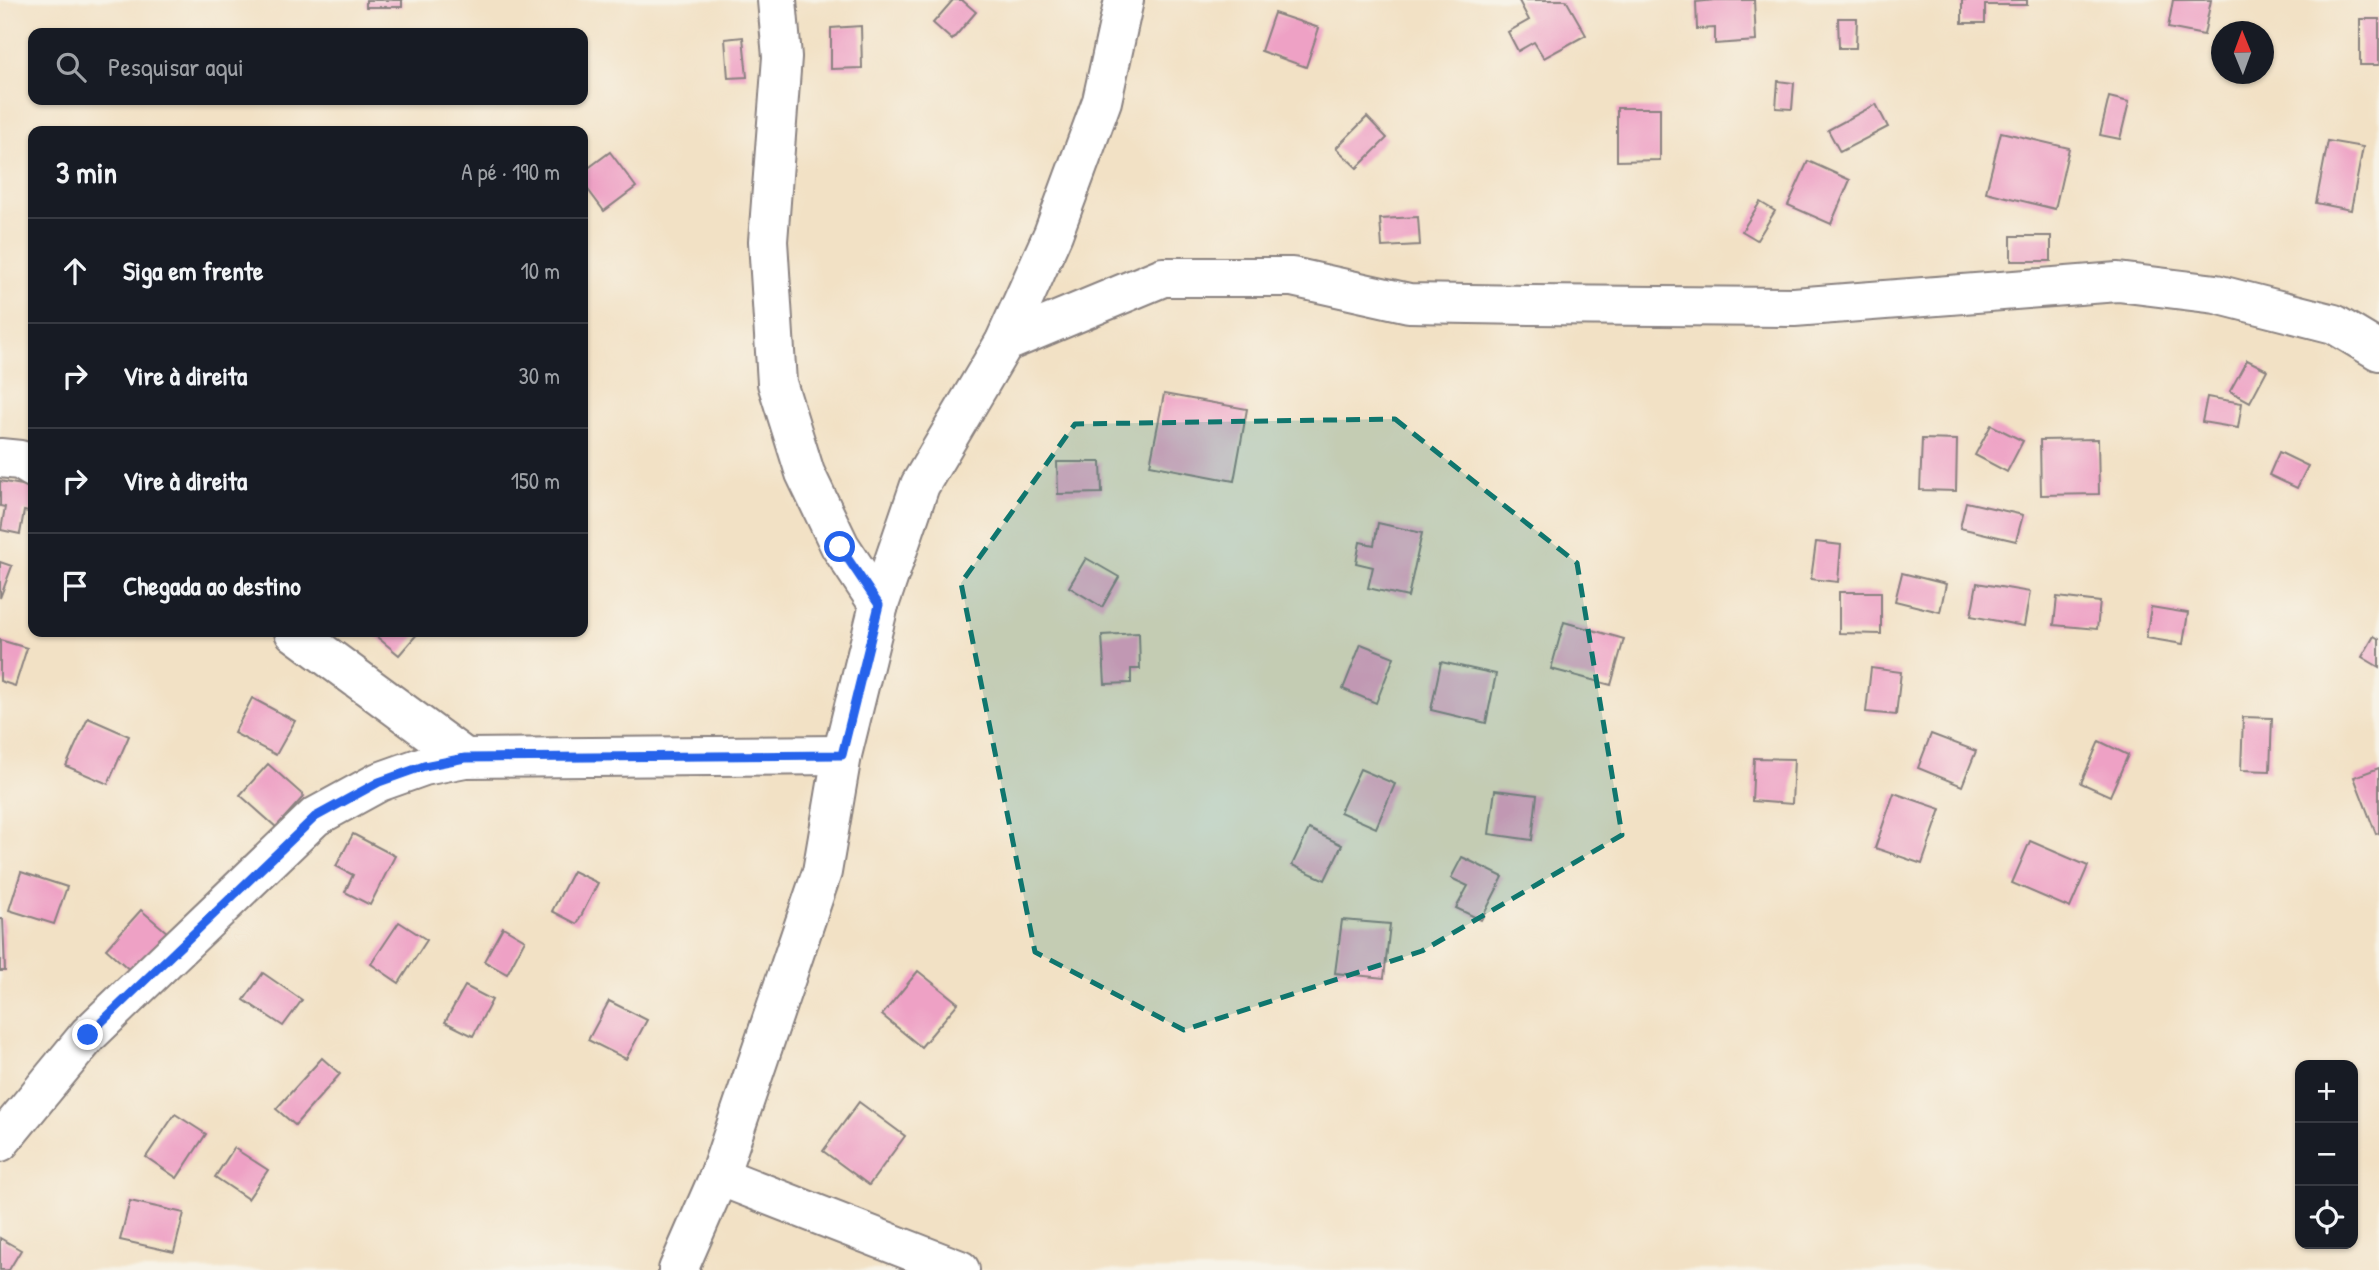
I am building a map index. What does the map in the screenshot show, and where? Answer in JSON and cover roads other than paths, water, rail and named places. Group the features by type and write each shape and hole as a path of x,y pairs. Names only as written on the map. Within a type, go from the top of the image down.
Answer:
{"street":[{"path":"777,0 782,57 768,241 777,383 805,472 840,547 879,605"},
{"path":"678,1270 719,1176 822,872 842,755 879,605 920,485 1004,343 1053,234 1102,101 1124,0"},
{"path":"1004,343 1163,277 1292,276 1409,303 1794,307 2118,282 2216,294 2334,324 2379,351"},
{"path":"0,458 20,460 28,465"},
{"path":"302,637 465,758"},
{"path":"0,1142 88,1035 315,817 379,782 424,766 465,758 842,755"},
{"path":"719,1176 960,1270"}]}
